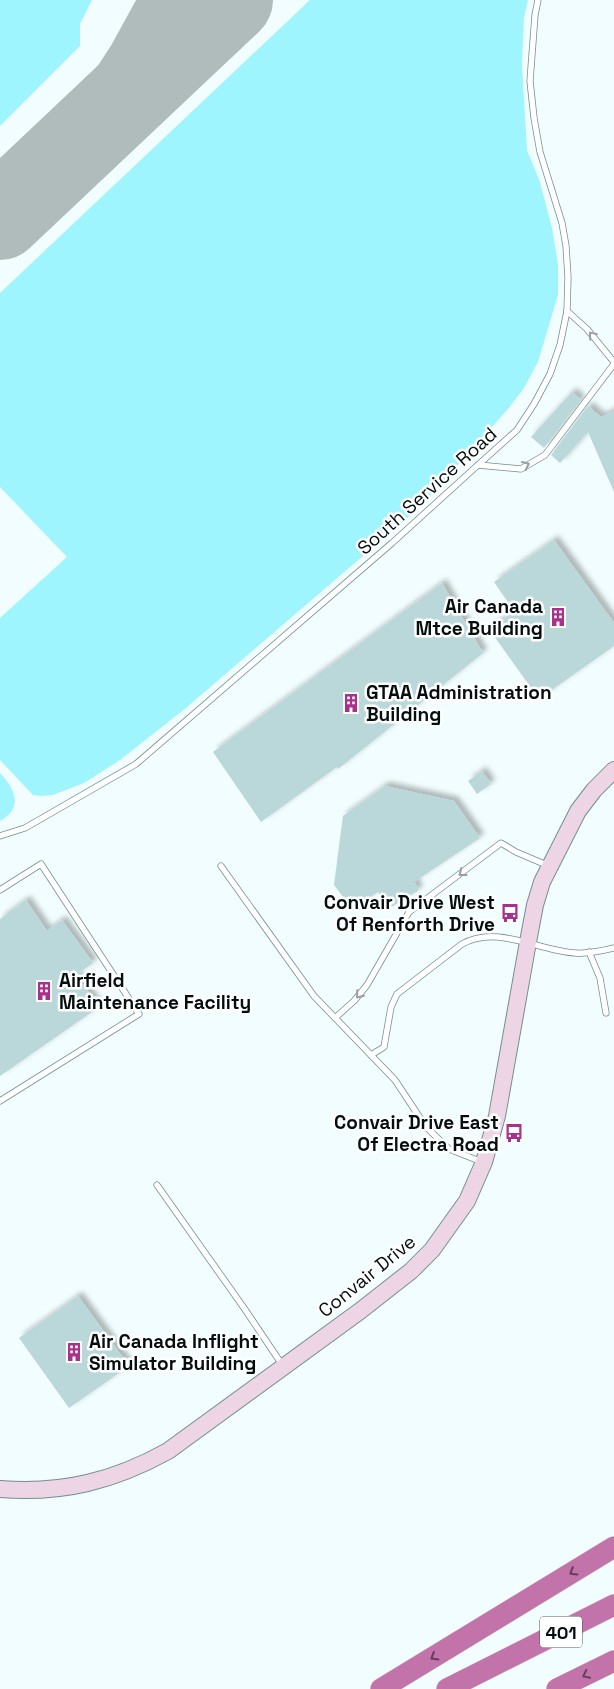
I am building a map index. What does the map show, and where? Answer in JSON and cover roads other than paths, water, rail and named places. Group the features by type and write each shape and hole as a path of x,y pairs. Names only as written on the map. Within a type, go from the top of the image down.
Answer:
{"highway":[{"path":"380,1689 614,1546"},
{"name":"401","path":"447,1689 614,1605"},
{"name":"401","path":"557,1689 614,1661"}],"street":[{"name":"Convair Drive","path":"0,1489 38,1490 78,1486 132,1470 168,1451 375,1299 425,1257 449,1228 467,1201 484,1162 506,1075 535,904 549,866 578,811 594,790 614,770"}],"lane":[{"name":"South Service Road","path":"0,836 25,828 136,764 392,543 517,430 534,404 550,374 558,352 567,311 568,277 562,223 540,152 534,118 530,81 535,15 538,0"},
{"path":"478,465 520,469 545,455 614,363 587,329 567,311"},
{"path":"336,1018 354,1002 367,985 409,912 501,843 516,852 549,866"},
{"path":"0,890 40,864 139,1014 0,1101"},
{"path":"221,866 314,996 395,1080 426,1127 449,1149 484,1162"},
{"path":"371,1055 384,1047 391,1007 397,994 471,939 483,936 528,942 575,953 614,949"},
{"path":"589,952 600,978 606,1014"},
{"path":"157,1185 283,1366"}],"place":[{"name":"Air Canada Mtce Building","path":"558,617"},
{"name":"GTAA Administration Building","path":"351,703"},
{"name":"Convair Drive West Of Renforth Drive","path":"510,913"},
{"name":"Airfield Maintenance Facility","path":"44,991"},
{"name":"Convair Drive East Of Electra Road","path":"514,1133"},
{"name":"Air Canada Inflight Simulator Building","path":"74,1352"}]}
